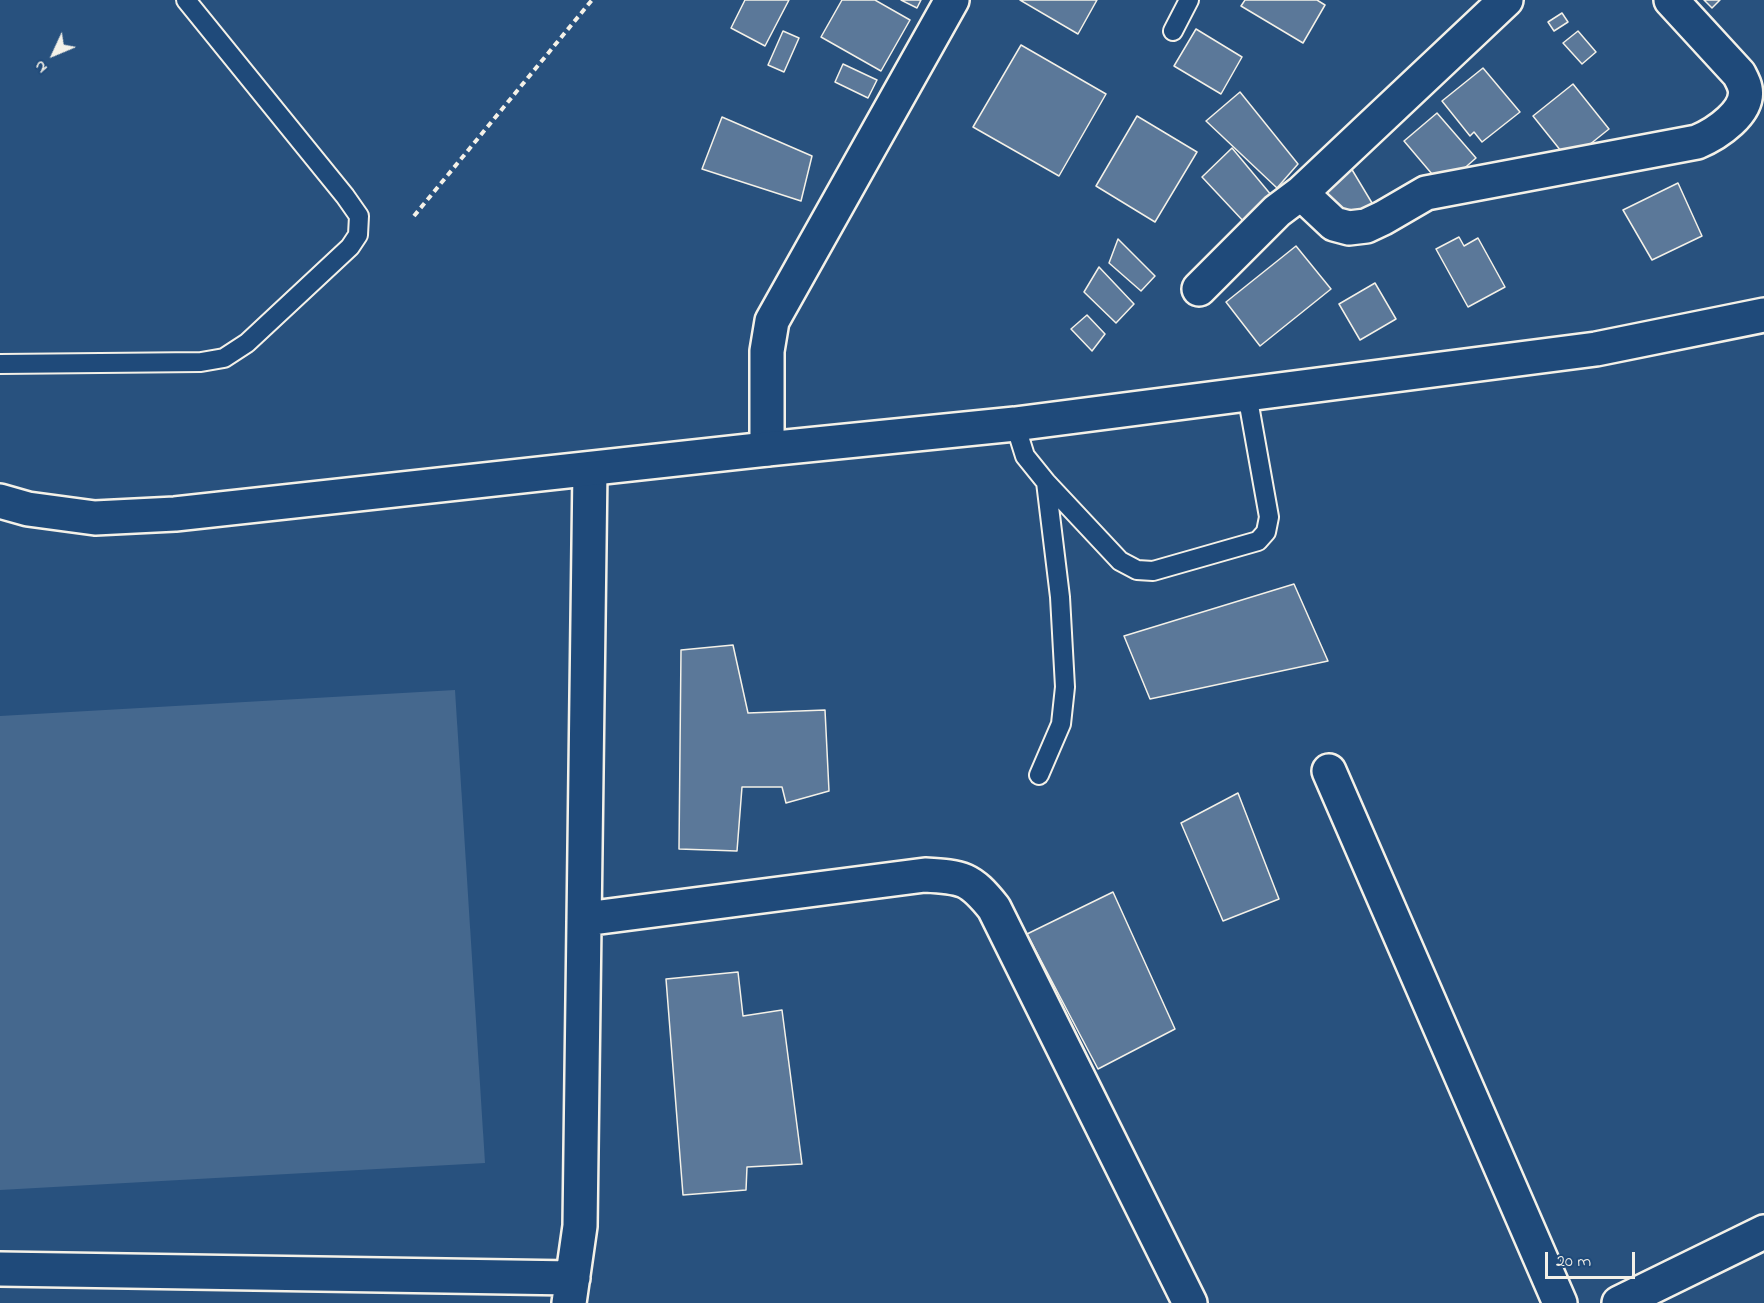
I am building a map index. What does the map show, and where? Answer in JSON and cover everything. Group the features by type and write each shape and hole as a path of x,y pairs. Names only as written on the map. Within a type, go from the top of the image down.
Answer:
{"street":[{"path":"767,449 767,351 772,321 952,0"},
{"path":"1199,290 1277,212 1301,193 1506,0"},
{"path":"1301,193 1334,224 1349,228 1366,226 1426,193 1697,142 1714,135 1731,121 1741,107 1746,89 1739,74 1671,0"},
{"path":"0,501 28,509 95,518 175,514 1016,424 1596,349 1764,315"},
{"path":"0,1269 571,1291 580,1226 590,469"},
{"path":"1329,771 1560,1303"},
{"path":"585,919 925,875 958,877 978,888 994,908 1190,1303"},
{"path":"1619,1303 1764,1232"}],"lane":[{"path":"0,364 201,362 224,358 247,344 350,247 358,235 359,216 345,196 186,0"},
{"path":"1173,31 1189,0"},
{"path":"1016,424 1025,456 1046,483 1120,561 1137,570 1153,571 1258,541 1266,531 1269,517 1246,394"},
{"path":"1039,775 1061,724 1065,687 1060,597 1046,483"}],"path":[{"path":"414,216 592,0"}],"shaded area":[{"path":"455,690 485,1163 0,1190 0,716"}],"building":[{"path":"745,0 789,0 765,46 731,28"},
{"path":"842,0 875,0 910,20 881,71 821,37"},
{"path":"901,0 921,0 917,8"},
{"path":"1020,0 1097,0 1078,34"},
{"path":"1245,0 1317,0 1325,5 1303,43 1241,6"},
{"path":"1704,0 1720,0 1712,8"},
{"path":"1562,13 1568,22 1554,31 1548,22"},
{"path":"1196,29 1242,57 1221,94 1174,66"},
{"path":"783,31 799,38 784,72 768,65"},
{"path":"1578,31 1596,52 1582,64 1563,43"},
{"path":"1021,45 1106,94 1059,176 973,127"},
{"path":"843,64 877,80 868,98 835,82"},
{"path":"1483,68 1520,112 1482,142 1474,132 1470,136 1442,101"},
{"path":"1573,84 1609,129 1569,161 1533,116"},
{"path":"1240,92 1298,164 1277,188 1206,121"},
{"path":"1437,113 1476,158 1443,187 1404,141"},
{"path":"1137,116 1197,152 1155,222 1096,186"},
{"path":"722,117 812,156 801,201 702,169"},
{"path":"1232,148 1272,196 1246,224 1202,177"},
{"path":"1348,163 1375,208 1352,219 1312,194"},
{"path":"1678,183 1702,236 1652,260 1623,210"},
{"path":"1459,237 1464,246 1478,238 1505,287 1468,307 1436,249"},
{"path":"1118,239 1155,276 1141,291 1109,263"},
{"path":"1296,246 1331,289 1260,346 1226,302"},
{"path":"1099,267 1134,304 1116,323 1084,292"},
{"path":"1375,283 1396,319 1360,340 1339,304"},
{"path":"1087,315 1105,334 1092,351 1071,329"},
{"path":"1294,584 1328,661 1150,699 1124,636"},
{"path":"733,645 748,713 825,710 829,791 786,803 782,787 742,787 737,851 679,849 681,650"},
{"path":"1238,793 1279,899 1223,921 1181,823"},
{"path":"1113,892 1175,1029 1098,1069 1027,934"},
{"path":"738,972 743,1016 782,1010 802,1164 747,1167 746,1190 683,1195 666,979"}]}
